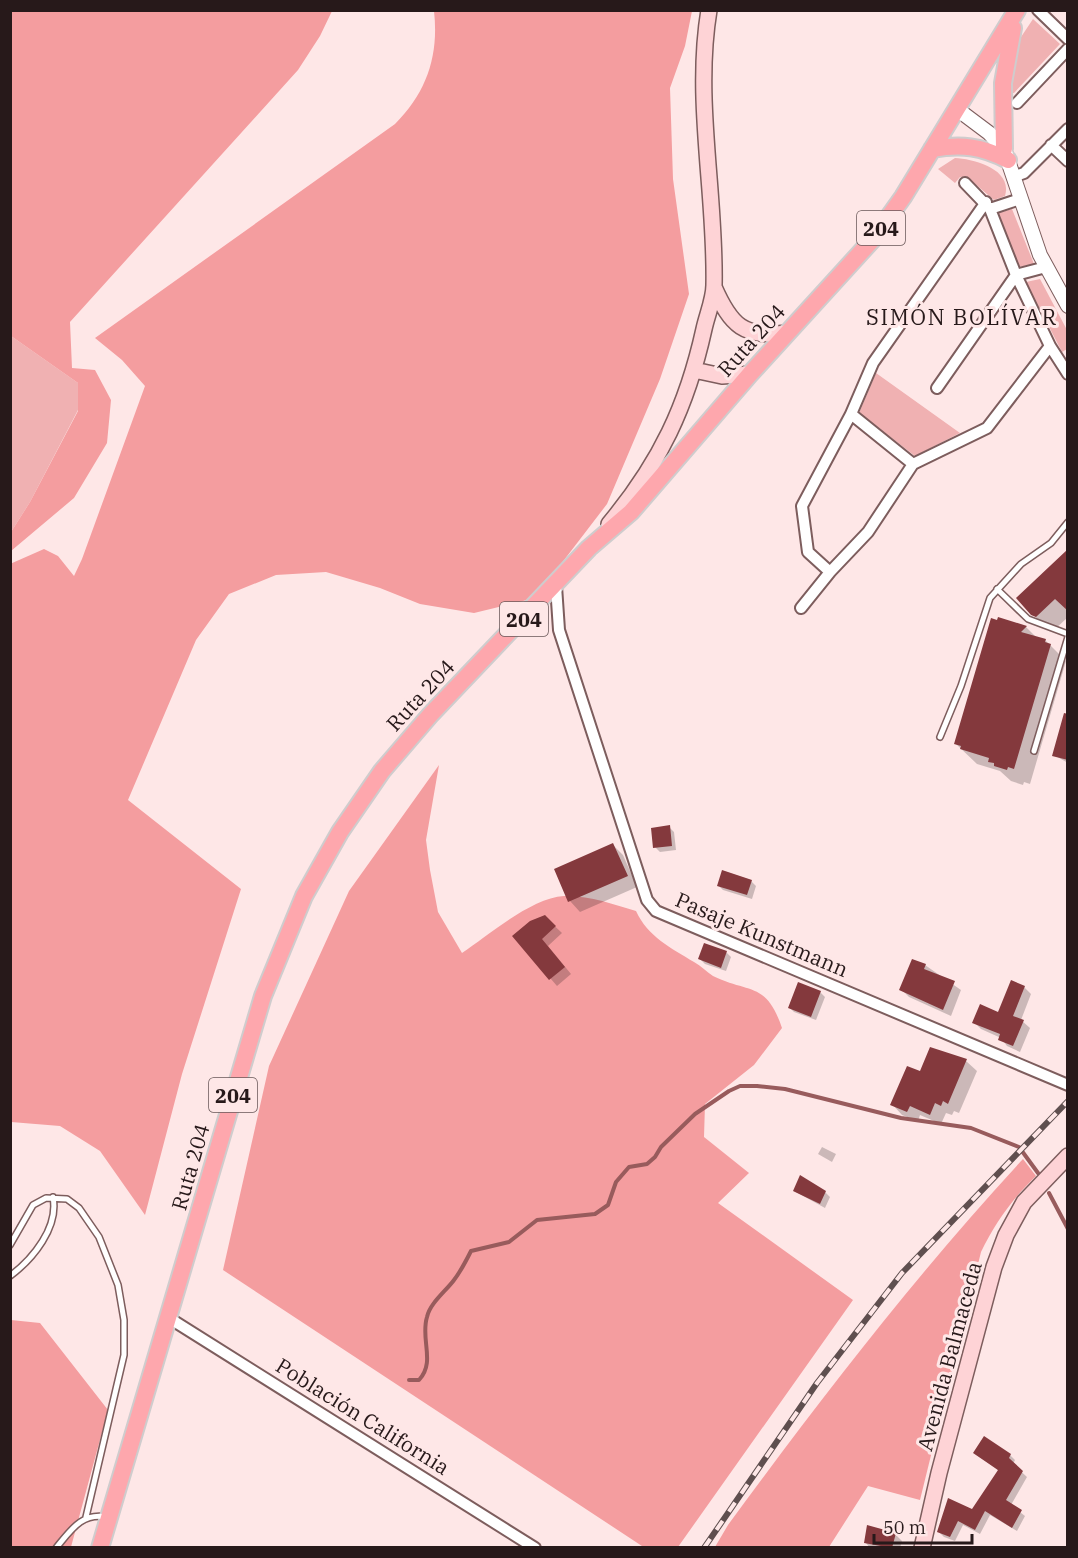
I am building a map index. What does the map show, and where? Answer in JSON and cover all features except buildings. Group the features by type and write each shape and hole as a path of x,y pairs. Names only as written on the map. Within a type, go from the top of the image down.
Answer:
{"main road":[{"path":"590,548 635,493 668,440 687,395 714,287 704,63 709,10"},
{"path":"932,149 960,145 1006,154 1003,83 1016,13"},
{"name":"Ruta 204","path":"100,1548 263,996 289,928 321,863 360,801 406,742 590,548 631,512 750,374 873,239 898,204 1016,13"},
{"path":"714,287 731,319 741,327 767,335 787,333"},
{"path":"694,370 722,376 750,374"},
{"name":"Avenida Balmaceda","path":"922,1548 939,1473 994,1267 1006,1235 1024,1202 1068,1156"}],"street":[{"path":"1038,10 1068,39"},
{"path":"1017,103 1068,49"},
{"path":"957,109 989,133 1006,154 1020,199 1046,267 1068,306"},
{"path":"1013,177 1024,173 1068,129"},
{"path":"1051,145 1068,161"},
{"path":"965,183 988,205 1016,275 1050,346 1063,358 1068,374"},
{"path":"830,572 808,552 802,506 851,414 873,363 988,205 1020,199"},
{"path":"937,388 1016,275 1046,267"},
{"path":"801,608 830,572 868,532 913,464 987,428 1050,346"},
{"path":"851,414 913,464"},
{"name":"Pasaje Kunstmann","path":"556,586 559,630 565,650 580,689 647,900 656,911 1068,1085"},
{"name":"Población California","path":"169,1318 536,1548"}],"lane":[{"path":"940,737 961,686 983,614 997,589 1027,560 1051,543 1068,522"},
{"path":"997,589 1028,619 1068,636 1034,751"},
{"path":"10,1245 29,1210 39,1201 52,1197 74,1203 99,1237 118,1285 124,1320 120,1372 104,1432 87,1517"},
{"path":"10,1276 28,1260 50,1227 54,1213 52,1197"},
{"path":"56,1548 76,1524 87,1517 109,1517"}],"shaded area":[{"path":"11,10 332,11 320,36 298,70 70,322 72,368 95,370 111,400 107,443 74,498 11,551 11,532 30,502 78,411 78,383 11,336"},
{"path":"434,11 692,11 685,46 670,88 673,179 689,294 660,379 607,504 535,598 474,613 420,604 380,588 326,572 276,575 229,594 196,640 128,800 241,889 182,1074 145,1215 100,1151 60,1126 11,1122 10,564 44,549 58,556 74,576 82,559 145,386 122,360 95,338 395,124 415,99 428,72 435,43"},
{"path":"1033,19 1060,44 1014,93 1007,93 1017,43"},
{"path":"955,158 981,163 998,172 1006,187 1005,196 994,200 967,177 960,177 955,183 938,169"},
{"path":"1012,209 1034,264 1019,267 998,213"},
{"path":"1040,279 1067,330 1067,349 1062,352 1026,282"},
{"path":"11,336 78,383 78,410 30,502 11,532"},
{"path":"876,373 960,433 915,456 859,413"},
{"path":"439,765 426,840 438,912 462,953 511,918 551,898 564,896 600,900 636,911 647,928 669,947 713,976 763,996 776,1013 782,1028 754,1065 705,1104 704,1137 749,1173 718,1203 853,1300 678,1547 645,1548 223,1270 269,1066 349,891"},
{"path":"1023,1159 1036,1176 1005,1211 981,1252 920,1500 868,1486 829,1547 715,1547 728,1525 870,1338 945,1247"},
{"path":"11,1320 40,1323 108,1410 71,1547 11,1548"}],"waterway":[{"path":"409,1380 419,1380 424,1373 427,1358 425,1325 429,1312 457,1277 471,1251 509,1242 537,1220 595,1214 608,1205 616,1182 629,1167 647,1164 695,1114 740,1086 785,1089 901,1118 971,1128 1019,1147 1038,1173"},
{"path":"1049,1193 1068,1229"}],"railway":[{"path":"704,1548 817,1383 902,1273 1068,1101"}],"district":[{"name":"SIMÓN BOLÍVAR","path":"962,316"}]}
